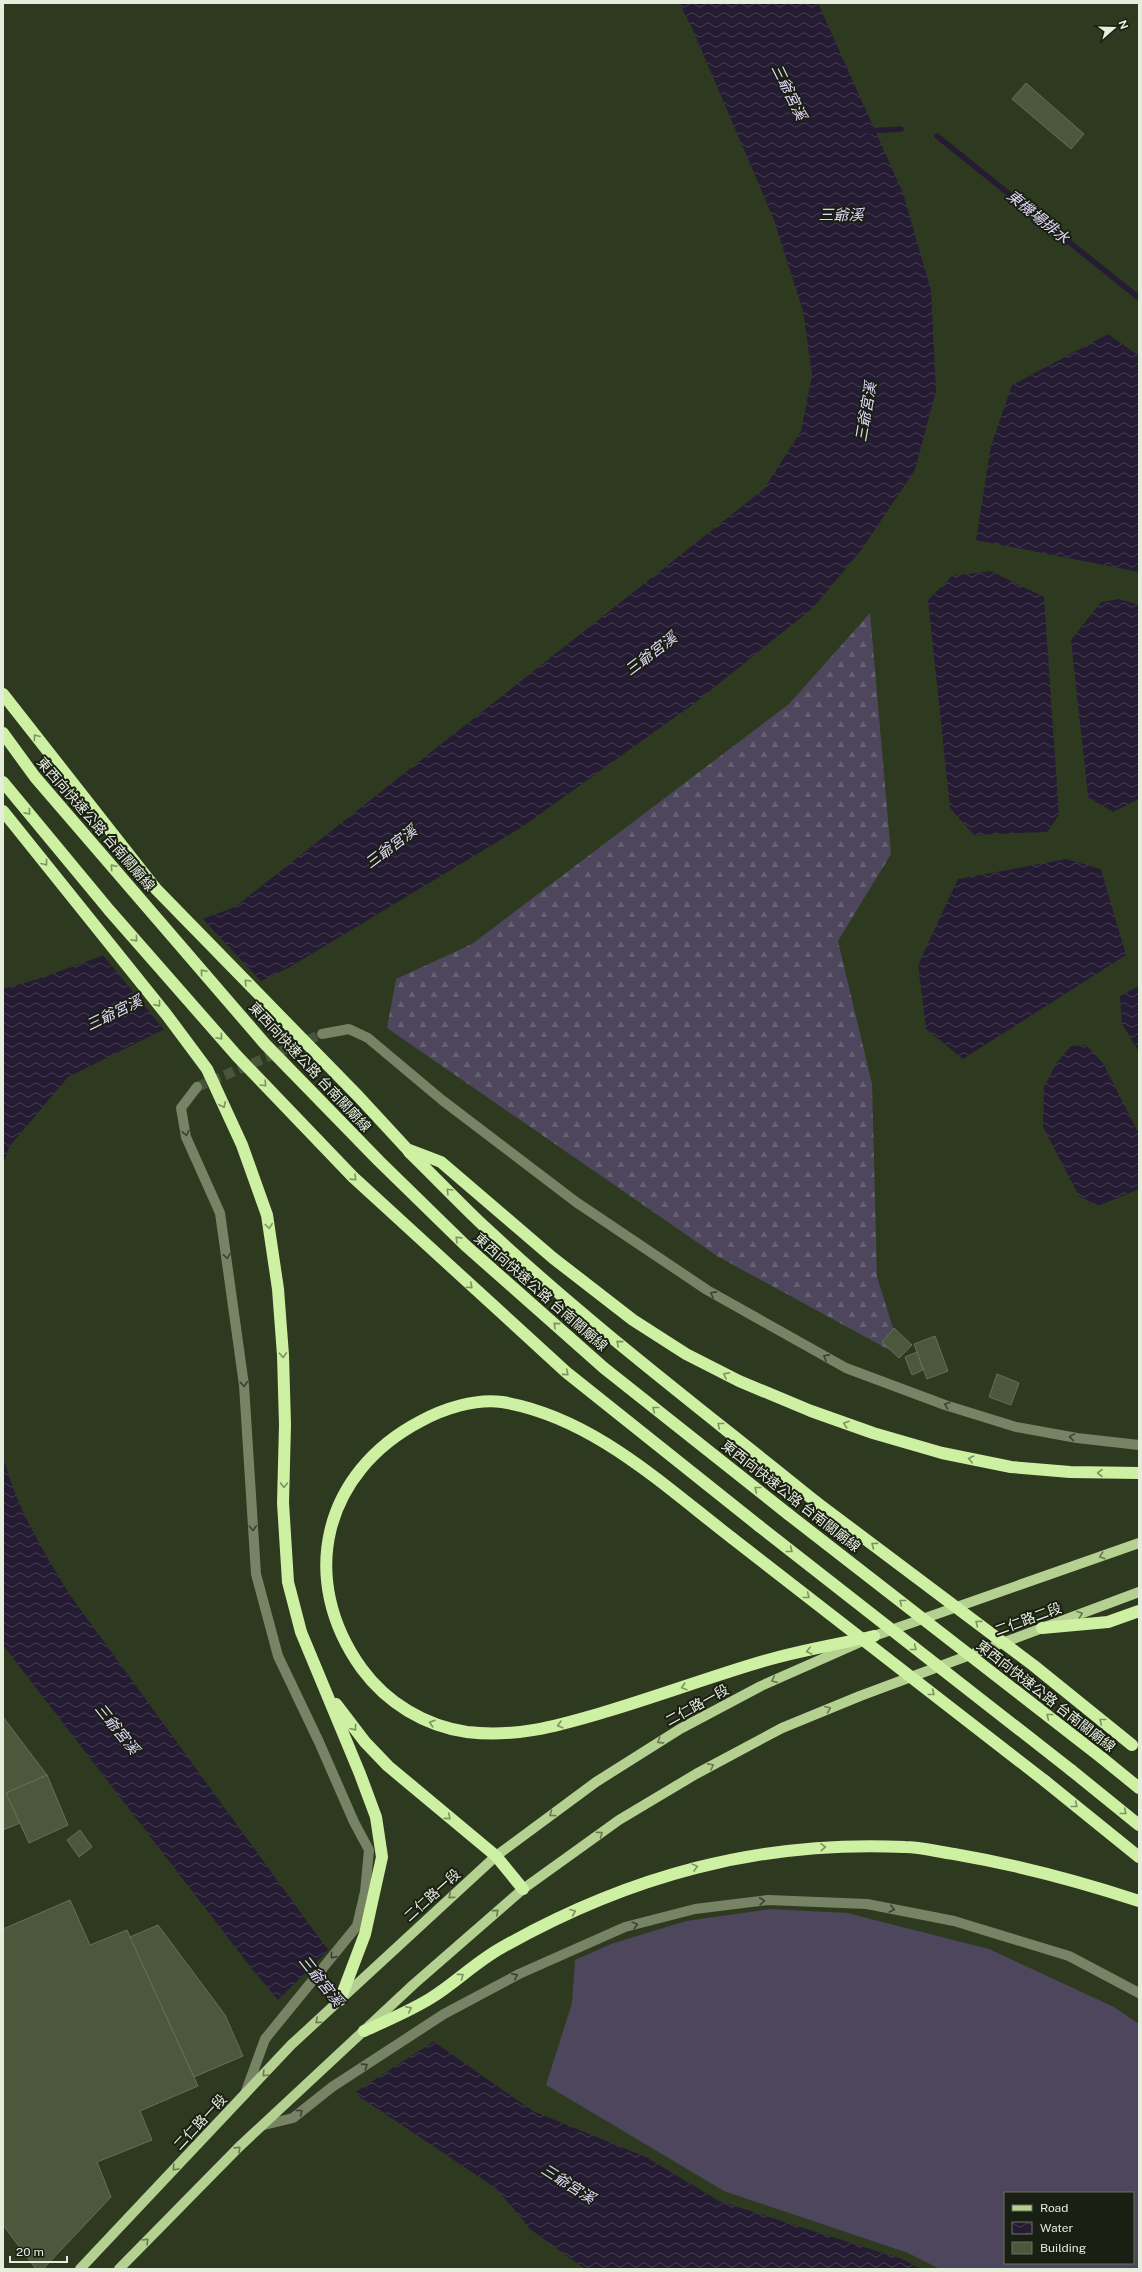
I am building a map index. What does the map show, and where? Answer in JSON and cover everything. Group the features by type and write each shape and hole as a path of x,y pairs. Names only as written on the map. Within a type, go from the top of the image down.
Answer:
{"highway":[{"path":"3,694 156,889 294,1030 407,1150 487,1228 549,1284 632,1355 816,1502 1033,1665 1136,1748"},
{"name":"東西向快速公路 台南關廟線","path":"3,733 35,777 265,1044 379,1161 465,1245 604,1368 788,1514 1139,1788"},
{"path":"3,782 109,910 237,1056 353,1177 560,1367 759,1526 1139,1825"},
{"path":"3,811 166,1014 207,1069 242,1145 267,1215 278,1289 283,1355 285,1426 283,1503 288,1582 301,1632 360,1774 376,1817 382,1857 376,1889 361,1930 340,2000"},
{"path":"407,1150 441,1162 553,1258 633,1320 686,1354 739,1381 811,1411 873,1433 942,1453 1011,1468 1070,1472 1139,1473"},
{"path":"874,1636 761,1661 646,1700 544,1729 506,1733 466,1732 428,1723 398,1705 371,1681 349,1651 336,1625 327,1590 326,1554 334,1518 349,1484 371,1456 406,1428 432,1415 467,1404 498,1401 536,1410 585,1430 636,1463 732,1538 1045,1781 1139,1857"},
{"path":"1042,1628 1108,1622 1139,1611"},
{"path":"323,1685 365,1742 388,1766 496,1856 523,1889"},
{"path":"364,2031 429,1999 500,1948 567,1915 644,1883 696,1866 761,1853 823,1846 907,1847 1006,1863 1079,1882 1139,1900"}],"main road":[{"path":"874,1636 1139,1543"},
{"name":"二仁路二段","path":"523,1889 619,1820 696,1774 782,1728 860,1696 1139,1592"},
{"name":"二仁路一段","path":"80,2269 291,2045 496,1856 596,1782 680,1728 761,1686 874,1636"},
{"path":"119,2269 318,2073 414,1984 523,1889"}],"street":[{"path":"322,1034 349,1029 368,1038 442,1100 583,1206 706,1290 846,1368 945,1405 1016,1427 1077,1438 1139,1445"},
{"path":"197,1087 181,1108 186,1137 220,1213 244,1385 256,1574 278,1656 319,1742 354,1822 369,1850 361,1930 265,2039 245,2094"},
{"path":"264,2125 294,2118 332,2087 444,2014 519,1974 625,1927 695,1909 768,1900 867,1904 954,1921 1069,1956 1139,1993"}],"green space":[{"path":"870,613 891,854 838,941 872,1084 877,1277 902,1357 717,1256 387,1028 396,979 472,944 789,704"},
{"path":"771,1909 847,1913 989,1949 1114,2007 1139,2024 1139,2269 940,2269 908,2253 724,2191 546,2085 572,2003 575,1960 611,1944 686,1921"}],"water":[{"name":"三爺溪","path":"679,3 818,3 903,193 931,290 936,391 915,470 862,549 814,607 696,702 522,827 290,967 68,1077 9,1147 3,1166 3,989 44,977 235,907 764,489 801,431 812,375 803,311 774,220 692,28"},
{"path":"1108,334 1139,356 1139,572 976,540 991,446 1012,385"},
{"path":"991,571 1044,597 1059,815 1047,832 974,835 950,808 928,600 952,576"},
{"path":"1119,599 1139,605 1139,799 1113,812 1088,797 1071,640 1101,602"},
{"path":"1066,859 1101,869 1126,955 963,1059 926,1029 918,965 958,879"},
{"path":"1139,986 1139,1052 1122,1024 1120,996"},
{"path":"1086,1045 1103,1063 1139,1134 1139,1189 1098,1206 1079,1196 1043,1127 1044,1087 1057,1062 1071,1046"},
{"name":"三爺宮溪","path":"3,1455 8,1474 22,1510 40,1545 70,1595 325,1946 427,2037 533,2111 646,2157 719,2201 902,2259 921,2269 585,2269 530,2229 497,2189 360,2097 252,1969 3,1645"}],"pier":[{"path":"201,917 263,983 165,1031 102,954"},
{"path":"330,1948 436,2040 354,2093 277,2001"}],"building":[{"path":"1026,83 1084,134 1071,149 1012,99"},
{"path":"894,1328 912,1345 899,1358 882,1342"},
{"path":"935,1336 948,1371 927,1379 914,1344"},
{"path":"917,1352 923,1370 912,1375 905,1357"},
{"path":"997,1374 1019,1383 1011,1405 989,1397"},
{"path":"3,1717 47,1775 6,1793 20,1823 3,1830"},
{"path":"47,1775 68,1825 29,1843 6,1793"},
{"path":"80,1830 92,1847 79,1857 67,1840"},
{"path":"70,1900 90,1945 127,1930 198,2086 140,2111 152,2140 97,2162 111,2197 43,2269 36,2269 3,2225 3,1929"},
{"path":"158,1925 225,2015 243,2056 194,2077 130,1937"}],"waterway":[{"name":"東機場排水","path":"869,131 901,129"},
{"name":"東機場排水","path":"937,136 1139,298"}],"tunnel":[{"path":"197,1087 322,1034"}]}
